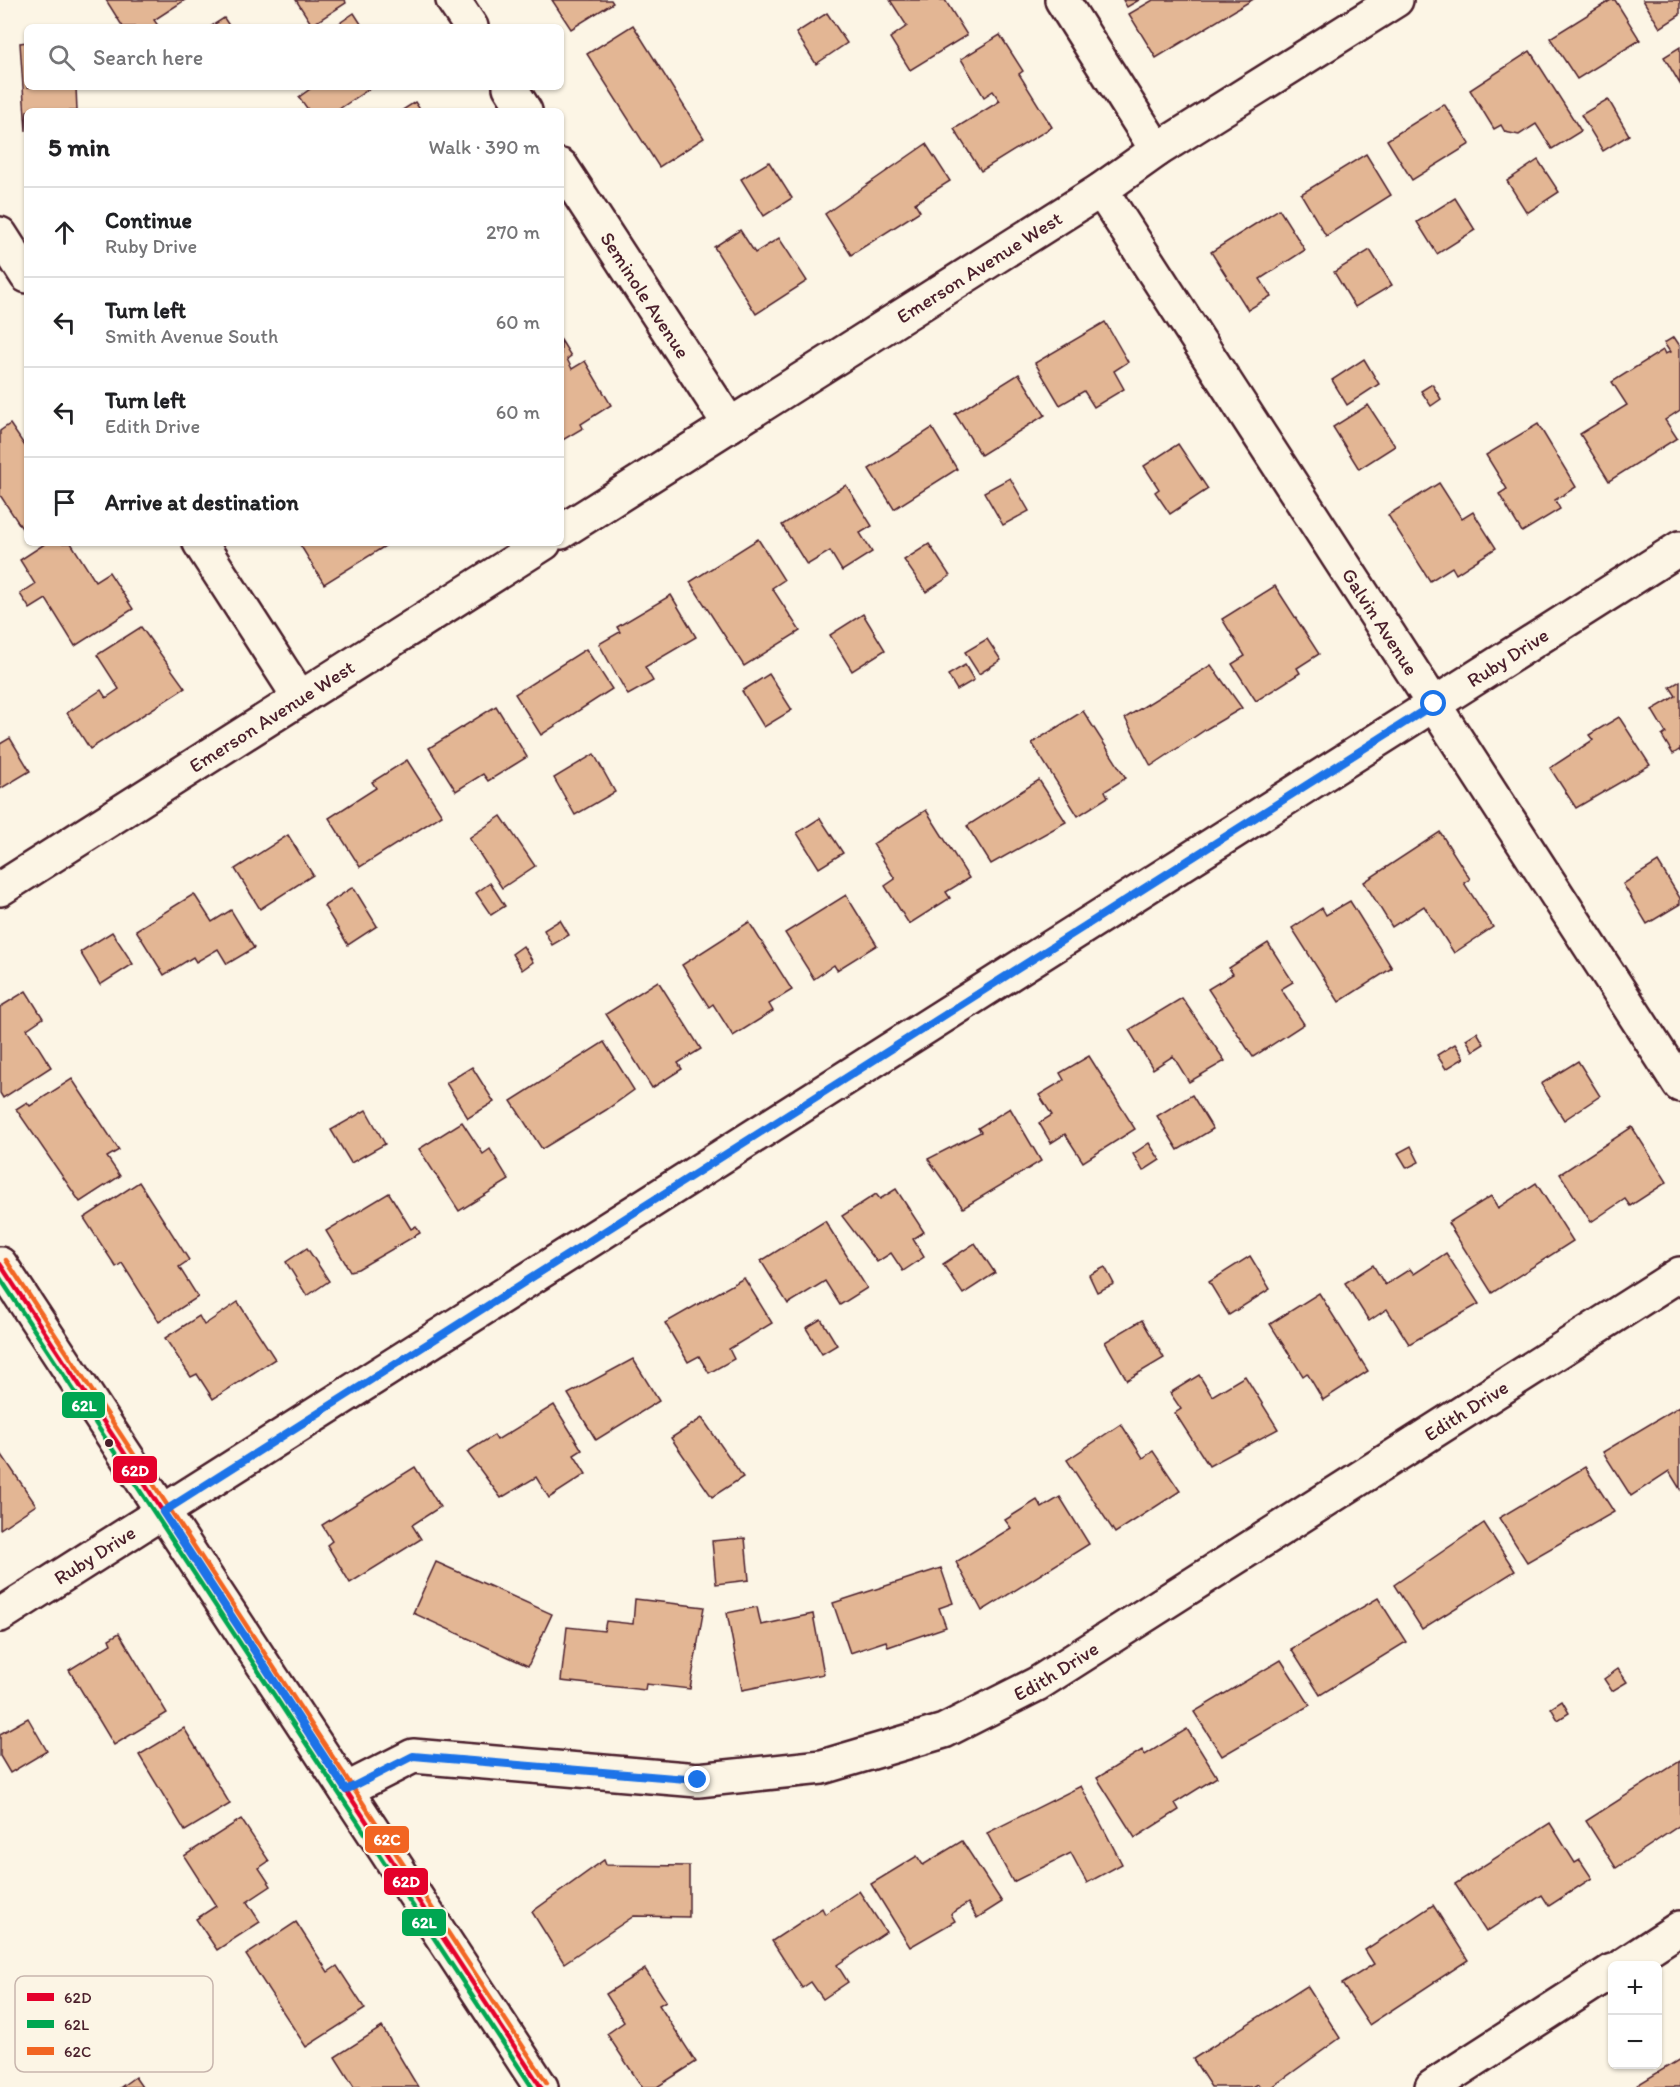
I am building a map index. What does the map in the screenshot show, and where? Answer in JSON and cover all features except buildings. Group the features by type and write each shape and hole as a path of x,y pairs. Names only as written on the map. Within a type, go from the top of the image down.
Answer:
{"street":[{"path":"453,0 469,24"},
{"path":"1062,0 1157,150"},
{"name":"Emerson Avenue West","path":"564,530 1101,190 1157,150 1396,0"},
{"path":"512,90 523,108"},
{"name":"Seminole Avenue","path":"564,171 730,425"},
{"name":"Galvin Avenue","path":"1101,190 1680,1085"},
{"path":"0,234 24,271"},
{"path":"202,546 300,698"},
{"name":"Emerson Avenue West","path":"0,889 539,546"},
{"name":"Ruby Drive","path":"0,1615 1680,548"},
{"path":"0,1264 541,2087"},
{"name":"Edith Drive","path":"346,1790 413,1756 698,1780 822,1767 944,1731 1037,1684 1680,1274"},
{"path":"1628,1961 1680,1928"},
{"path":"1432,2087 1608,1974"}],"transit line":[{"name":"62C","path":"6,1260 547,2083"},
{"name":"62D","path":"0,1264 541,2087"},
{"name":"62L","path":"0,1278 532,2087"}],"route":[{"path":"698,1780 413,1756 346,1790 163,1512 1434,704"}]}
